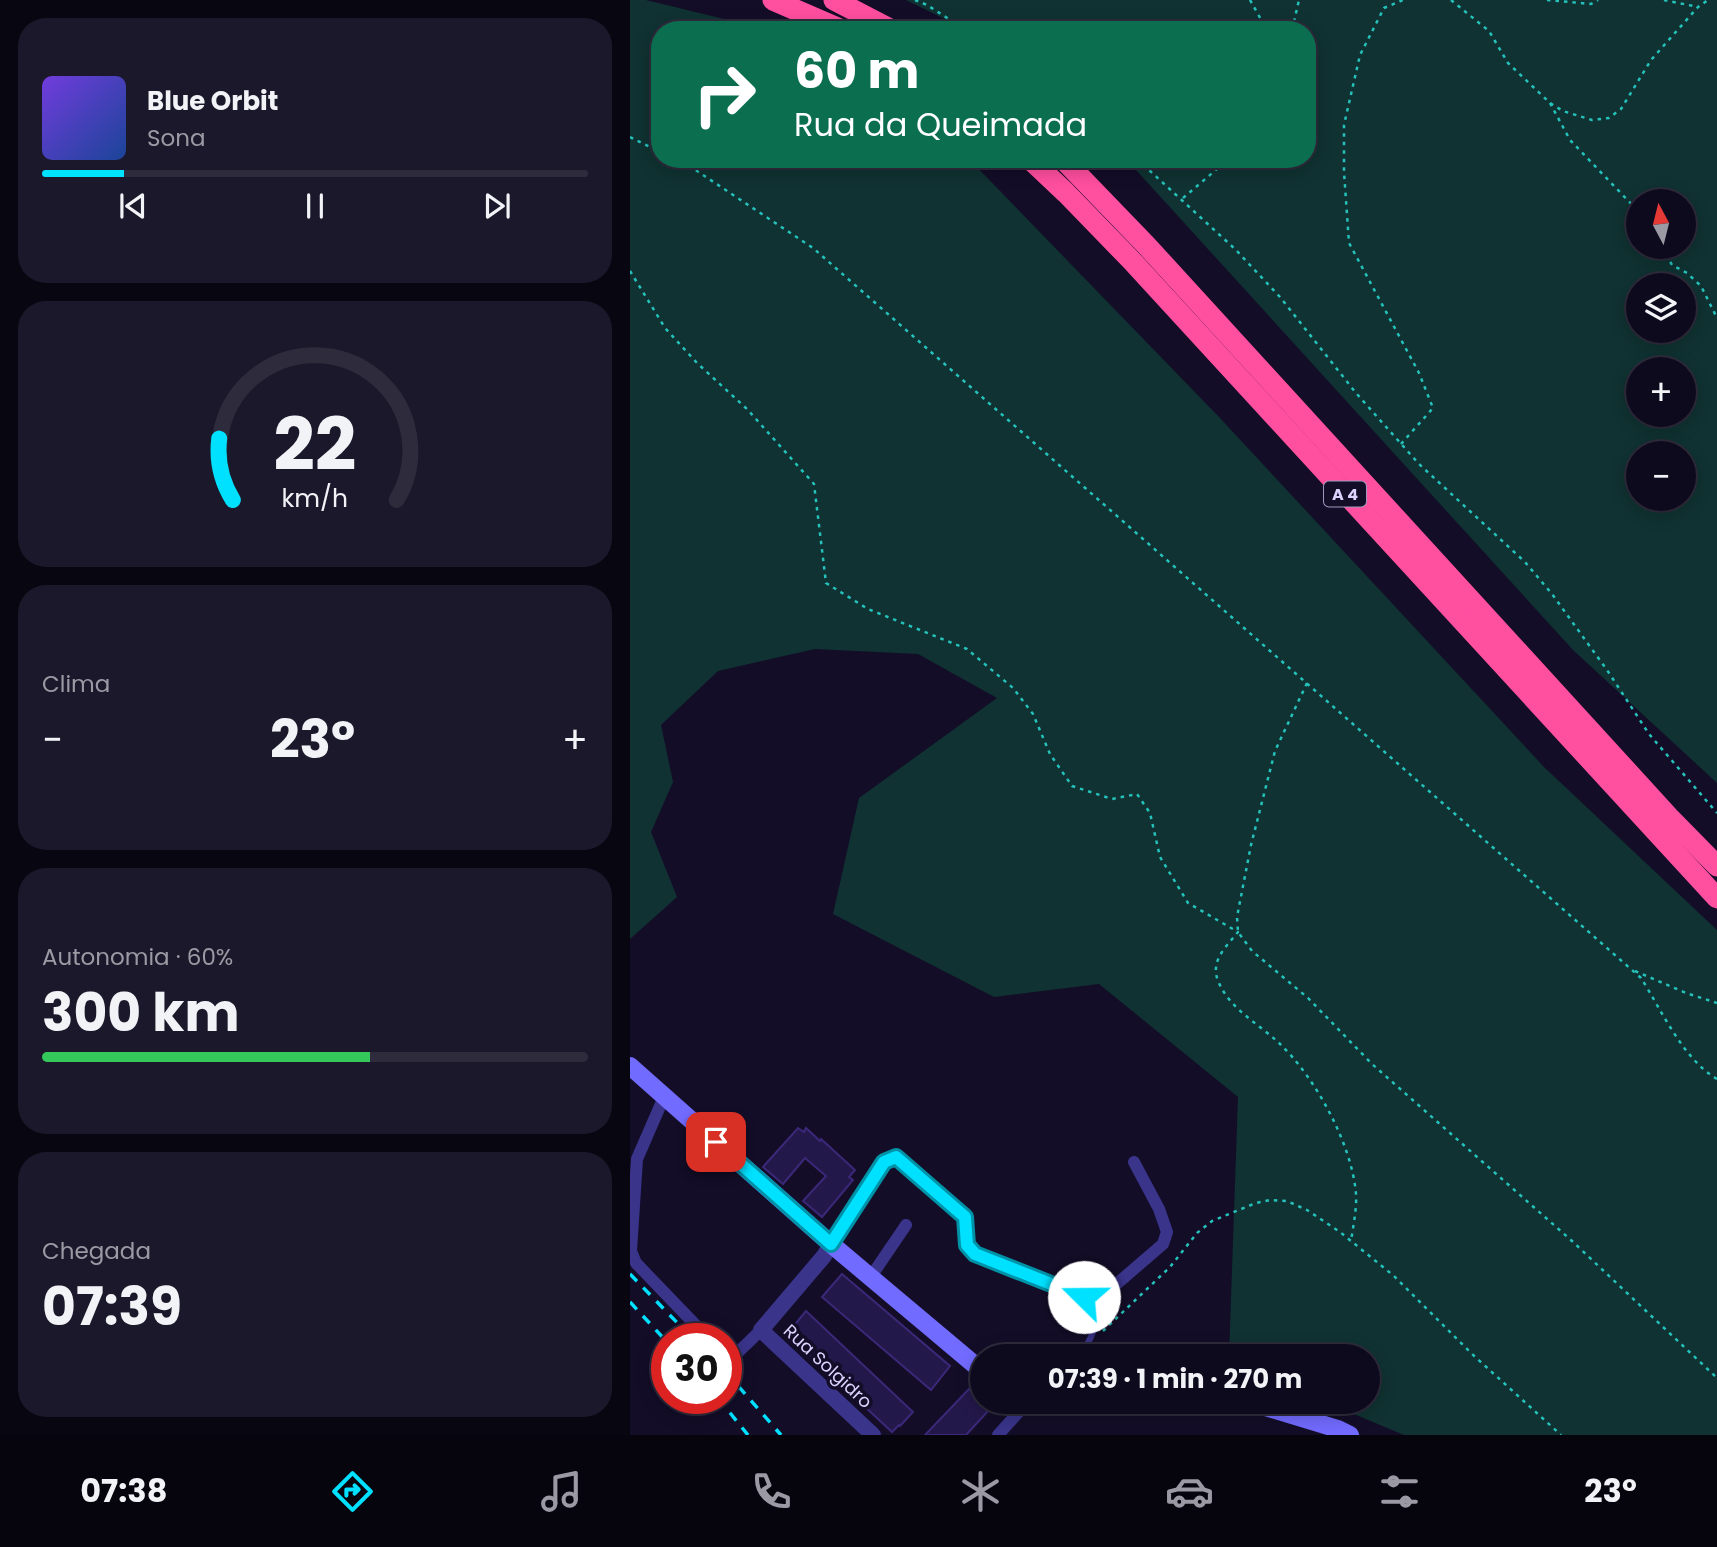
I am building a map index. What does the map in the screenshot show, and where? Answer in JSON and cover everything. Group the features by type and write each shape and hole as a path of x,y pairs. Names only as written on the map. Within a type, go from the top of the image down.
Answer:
{"highway":[{"path":"773,0 821,21"},
{"path":"834,0 875,21"},
{"name":"A 4","path":"1040,168 1130,260 1717,898"},
{"name":"A 4","path":"1072,168 1147,246 1669,817 1717,866"}],"main road":[{"path":"630,1066 870,1279 970,1361"},
{"path":"1289,1414 1350,1435"}],"street":[{"path":"664,1097 636,1159 631,1251 636,1263 694,1323"},
{"path":"761,1330 824,1256 884,1162 896,1157 965,1217 967,1245 975,1254 1098,1300 1163,1244 1167,1232 1159,1209 1133,1162"},
{"path":"870,1279 906,1225"},
{"name":"Rua Solgidro","path":"742,1348 761,1330 873,1435"},
{"path":"998,1435 1014,1414"}],"lane":[{"path":"1089,1344 1099,1310 1098,1300"}],"path":[{"path":"915,0 952,21"},
{"path":"1250,0 1262,21"},
{"path":"1294,21 1299,0"},
{"path":"1401,444 1433,408 1419,373 1349,243 1344,125 1360,55 1384,8 1402,0"},
{"path":"1451,0 1489,31 1508,63 1550,103 1563,111 1592,120 1609,118 1621,109 1651,60 1698,7 1708,0"},
{"path":"1547,0 1591,4 1598,0"},
{"path":"1664,0 1698,7"},
{"path":"1550,103 1570,140 1626,198"},
{"path":"630,137 651,148"},
{"path":"690,168 813,247 1633,970 1641,978 1692,1059 1703,1071 1717,1079"},
{"path":"1147,168 1236,249 1280,297 1356,393 1419,464 1534,573 1607,670 1649,734 1717,813"},
{"path":"1182,199 1218,168"},
{"path":"1669,259 1672,265 1687,273 1701,286 1717,318"},
{"path":"630,271 665,328 697,363 747,409 814,484 826,583 868,609 967,649 1013,688 1033,713 1050,754 1072,786 1112,799 1137,794 1150,813 1160,857 1188,902 1238,932 1252,951 1308,998 1372,1063 1572,1241 1717,1378"},
{"path":"1307,683 1275,751 1251,845 1237,917 1238,932 1219,955 1215,969 1218,982 1231,1003 1280,1044 1299,1065 1331,1116 1352,1170 1356,1196 1351,1242"},
{"path":"1633,970 1717,1003"},
{"path":"1090,1344 1170,1267 1197,1233 1212,1221 1256,1203 1287,1201 1307,1210 1394,1276 1472,1354 1561,1435"}],"green space":[{"path":"630,0 646,0 732,21 651,21 651,168 978,168 1219,417 1544,767 1717,930 1717,1435 1404,1435 1354,1414 1380,1414 1380,1344 1229,1344 1238,1097 1099,984 994,997 833,914 859,798 997,698 918,654 815,649 718,671 661,725 673,782 651,832 677,897 630,939"},
{"path":"906,0 1717,0 1717,783 1573,650 1134,168 1316,168 1316,21 949,21"}],"building":[{"path":"798,1128 804,1132 806,1128 820,1141 821,1139 855,1170 849,1177 853,1180 822,1217 803,1201 826,1176 805,1158 783,1184 763,1167"},
{"path":"842,1274 950,1366 931,1390 822,1297"},
{"path":"806,1311 913,1412 900,1426 892,1432 787,1334"},
{"path":"969,1389 970,1414 985,1414 966,1435 925,1435"}],"railway":[{"path":"630,1274 677,1323"},
{"path":"630,1302 651,1325"},
{"path":"742,1390 781,1435"},
{"path":"731,1414 748,1435"}],"route":[{"path":"716,1142 831,1244 884,1162 896,1157 965,1217 967,1245 975,1254 1084,1297"}]}
